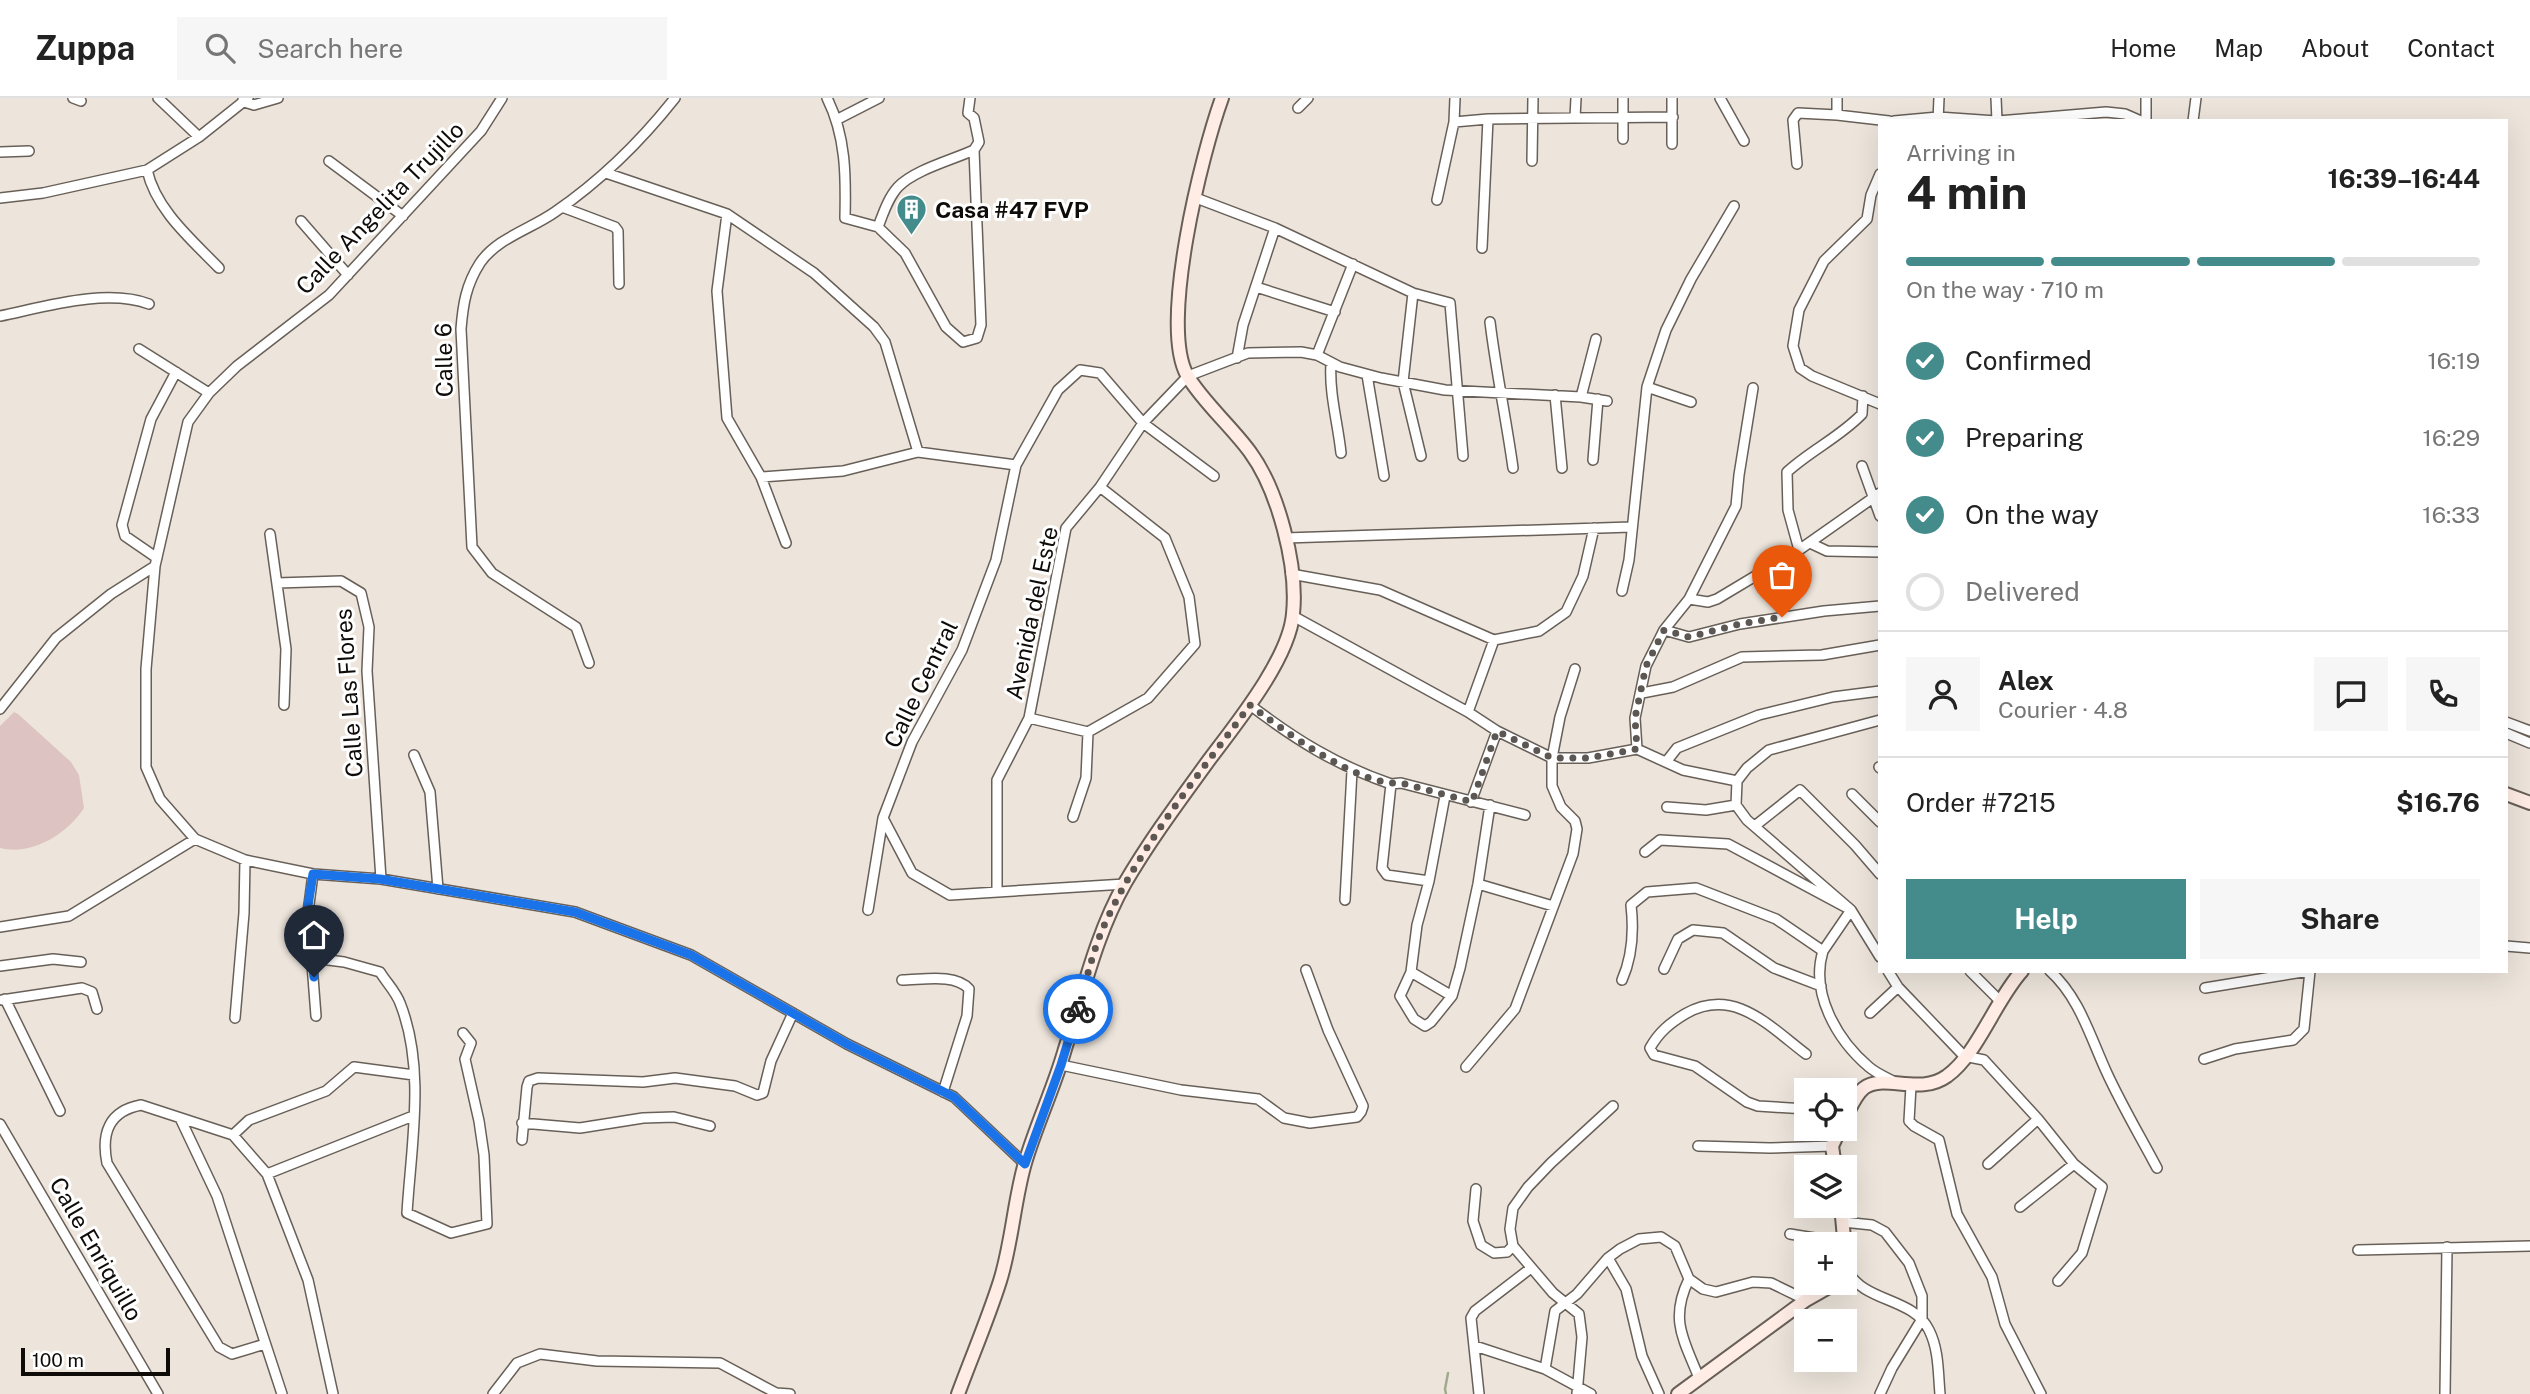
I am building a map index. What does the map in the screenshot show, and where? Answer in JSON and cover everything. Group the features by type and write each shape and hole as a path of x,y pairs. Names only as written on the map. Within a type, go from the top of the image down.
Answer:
{"main road":[{"path":"958,1394 1001,1279 1025,1164 1061,1065 1102,930 1125,884 1250,705 1279,655 1293,615 1291,574 1285,538 1268,480 1251,453 1188,376 1180,348 1178,318 1184,252 1213,124 1222,98"},
{"path":"2508,795 2530,803"},
{"path":"1857,1099 1864,1088 1884,1082 1904,1085 1941,1080 1950,1074 2021,973"},
{"path":"1833,1155 1834,1141"},
{"path":"1842,1218 1844,1232"},
{"path":"1678,1394 1815,1295"}],"street":[{"path":"158,98 198,137"},
{"path":"0,198 43,193 147,170 198,137 245,99 254,105 278,98"},
{"name":"Calle Angelita Trujillo","path":"502,98 481,131 329,295 237,366 209,393 188,422 156,562 146,669 146,768 160,799 195,839 245,860 313,874 380,879 575,912 691,955 847,1044 954,1097 1025,1164"},
{"name":"Calle 6","path":"589,663 576,627 492,573 472,547 461,329 464,296 480,262 495,247 562,207 606,173 675,98"},
{"path":"827,98 838,119 846,172 845,218 878,227 905,253 946,327 963,342 977,338 981,325 974,150 979,142 978,127 968,113 970,98"},
{"path":"838,119 879,98"},
{"path":"1298,108 1308,98"},
{"path":"1437,200 1454,122 1455,98"},
{"path":"1532,161 1533,98"},
{"path":"1575,118 1576,98"},
{"path":"1623,98 1623,139"},
{"path":"1672,98 1672,144"},
{"path":"1720,98 1744,141"},
{"path":"1837,98 1837,115"},
{"path":"1938,119 1939,98"},
{"path":"1996,98 1997,119"},
{"path":"2144,119 2146,98"},
{"path":"2193,119 2196,98"},
{"path":"1797,164 1793,120 1798,113 1878,120"},
{"path":"2024,119 2106,113 2126,114 2139,119"},
{"path":"2101,119 2106,113"},
{"path":"1454,122 1488,118 1672,117"},
{"path":"1482,247 1488,118"},
{"path":"878,227 890,199 904,182 974,150"},
{"path":"0,152 29,151"},
{"path":"329,161 403,216"},
{"path":"147,170 154,190 174,221 219,268"},
{"path":"606,173 727,214 814,273 874,327 885,342 918,452"},
{"path":"1875,195 1867,219 1824,261 1799,310 1793,346 1800,368 1878,403"},
{"path":"1196,198 1275,228 1413,293 1450,303 1463,456"},
{"path":"1622,591 1629,560 1647,387 1665,330 1734,206"},
{"path":"562,207 615,227 618,231 619,284"},
{"path":"727,214 718,291 727,418 761,477 786,543"},
{"path":"301,221 348,275"},
{"path":"1237,358 1243,325 1275,228"},
{"path":"1317,355 1353,264"},
{"path":"1256,287 1335,312"},
{"path":"1413,293 1404,382 1421,456"},
{"path":"0,316 55,305 118,297 132,298 149,304"},
{"path":"1490,322 1513,468"},
{"path":"1581,397 1596,339"},
{"path":"139,349 209,393"},
{"path":"1188,376 1248,353 1301,352 1317,355 1331,364 1367,374 1457,391 1602,400 1593,460"},
{"path":"1331,364 1329,385 1336,410 1341,453"},
{"name":"Calle Central","path":"868,910 883,818 912,742 962,650 996,560 1016,465 1058,390 1080,370 1100,373 1143,423"},
{"path":"0,709 56,638 156,562 125,536 122,525 151,419 176,372"},
{"path":"1367,374 1384,476"},
{"name":"Avenida del Este","path":"998,892 998,780 1029,718 1066,528 1100,487 1143,423 1188,376"},
{"path":"1647,387 1690,402"},
{"path":"1637,749 1635,718 1646,666 1664,630 1689,600 1736,506 1753,388"},
{"path":"1555,396 1562,468"},
{"path":"1799,550 1788,510 1787,472 1798,461 1846,430 1862,414 1863,396"},
{"path":"1143,423 1214,476"},
{"path":"761,477 843,471 918,452 1016,465"},
{"path":"1689,600 1708,602 1717,599 1810,543 1877,495 1862,466"},
{"path":"1029,718 1088,732 1148,698 1195,644 1189,597 1165,538 1100,487"},
{"path":"1285,538 1631,527"},
{"path":"1291,574 1380,590 1494,640 1539,631 1566,612 1583,576 1594,528"},
{"path":"270,534 286,649 284,705"},
{"path":"1810,543 1827,551 1878,552"},
{"name":"Calle Las Flores","path":"277,583 341,581 361,593 369,626 367,671 380,879"},
{"path":"1664,630 1689,637 1740,624 1824,611 1878,606"},
{"path":"1293,615 1468,712 1497,731 1552,758 1588,758 1637,749 1684,770 1737,781"},
{"path":"1468,712 1494,640"},
{"path":"1642,693 1673,687 1742,657 1822,654 1878,645"},
{"path":"1466,1067 1515,1010 1573,854 1576,821 1561,807 1552,786 1552,758 1560,717 1575,669"},
{"path":"1666,762 1677,748 1759,715 1833,697 1878,691"},
{"path":"1250,705 1292,737 1352,771 1391,784 1401,783 1525,815"},
{"path":"1878,721 1769,750 1747,768 1737,781 1737,805 1747,820 1756,825 1851,910 1878,954"},
{"path":"2508,723 2530,731"},
{"path":"1472,802 1497,731"},
{"path":"1073,817 1086,778 1088,732"},
{"path":"2508,734 2530,743"},
{"path":"414,755 430,792 438,889"},
{"path":"1345,900 1352,771"},
{"path":"1391,784 1382,868 1387,875 1429,881"},
{"path":"1756,825 1800,790 1878,872"},
{"path":"1852,794 1878,820"},
{"path":"1445,796 1429,881 1417,925 1410,972 1400,1000 1414,1019 1425,1026 1432,1022 1452,996 1478,884 1490,806"},
{"path":"1667,807 1706,810 1737,805"},
{"path":"883,818 912,873 950,895 1125,884"},
{"path":"0,927 69,916 195,839"},
{"path":"1645,852 1660,840 1728,844 1851,910"},
{"path":"235,1017 244,914 245,860"},
{"path":"313,874 307,912 316,1016"},
{"path":"1478,884 1553,906"},
{"path":"1622,979 1629,965 1634,930 1631,905 1647,892 1696,888 1708,891 1776,919 1823,950"},
{"path":"1851,910 1823,950 1819,964 1827,1012 1843,1039 1870,1069 1904,1085 1909,1121 1939,1140 1957,1213 1992,1277 2005,1324 2041,1394"},
{"path":"1664,968 1678,939 1693,930 1723,933 1774,968 1821,986"},
{"path":"2508,946 2530,948"},
{"path":"313,958 344,962 380,972 400,1002 411,1041 414,1075 407,1213 451,1233 487,1223 485,1155 465,1059 471,1043 463,1033"},
{"path":"0,966 53,959 81,962"},
{"path":"1061,1065 1181,1090 1258,1100 1284,1118 1310,1123 1357,1117 1363,1106 1328,1030 1306,970"},
{"path":"1410,972 1452,996"},
{"path":"1889,973 1898,987 1964,1056 1983,1060 2038,1119 2074,1164 2102,1187 2082,1252 2058,1281"},
{"path":"1972,973 2000,1001"},
{"path":"2052,973 2068,990 2085,1021 2107,1073 2157,1168"},
{"path":"2205,988 2297,973"},
{"path":"2204,1059 2235,1049 2293,1040 2299,1036 2304,1029 2309,973"},
{"path":"902,980 949,979 964,983 969,989 967,1016 943,1092"},
{"path":"1870,1013 1898,987"},
{"path":"60,1111 3,1000 82,988 92,992 97,1009"},
{"path":"1794,1108 1747,1102 1695,1066 1654,1055 1650,1048 1661,1031 1672,1022 1699,1007 1714,1004 1733,1006 1750,1012 1806,1054"},
{"path":"522,1140 527,1087 529,1081 538,1079 643,1082 675,1078 735,1086 757,1095 763,1093 771,1061 793,1013"},
{"path":"233,1135 249,1120 326,1091 354,1067 414,1075"},
{"path":"264,1344 232,1354 219,1347 107,1163 103,1143 108,1125 127,1108 141,1105 233,1135 267,1174 308,1280 333,1394"},
{"path":"1577,1390 1581,1347 1579,1314 1553,1293 1513,1246 1510,1229 1513,1208 1521,1197 1551,1163 1613,1106"},
{"path":"267,1174 413,1116"},
{"path":"522,1123 580,1128 643,1118 674,1117 710,1126"},
{"path":"180,1118 217,1196 282,1394"},
{"path":"1988,1164 2038,1119"},
{"name":"Calle Enriquillo","path":"0,1125 159,1394"},
{"path":"1698,1146 1832,1146"},
{"path":"2020,1207 2074,1164"},
{"path":"1476,1189 1473,1221 1481,1245 1494,1253 1507,1252 1513,1246"},
{"path":"1843,1222 1872,1225 1885,1232 1909,1262 1922,1296 1922,1319 1936,1354 1940,1394"},
{"path":"1790,1234 1794,1235"},
{"path":"1545,1368 1555,1311 1568,1303 1608,1258 1639,1239 1661,1237 1675,1246 1689,1279 1703,1289 1716,1292 1753,1282 1771,1283 1806,1300"},
{"path":"2357,1250 2530,1246"},
{"path":"2445,1394 2447,1247"},
{"path":"1608,1258 1626,1289 1642,1356 1659,1394"},
{"path":"1479,1394 1471,1318 1475,1311 1531,1268"},
{"path":"1689,1279 1680,1297 1677,1314 1681,1334 1699,1378"},
{"path":"1857,1283 1869,1293 1922,1319"},
{"path":"1882,1393 1892,1368 1922,1319"},
{"path":"1475,1346 1545,1368 1577,1390 1591,1394"},
{"path":"493,1394 517,1363 540,1354 597,1362 720,1363 776,1393 790,1394"}],"shaded area":[{"path":"14,712 71,762 79,775 84,808 77,818 48,841 12,850 0,848 0,726"}],"waterway":[{"path":"1446,1394 1448,1373"}],"way so far":[{"path":"1078,1009 1102,930 1125,884 1250,705 1292,737 1352,771 1391,784 1401,783 1472,802 1497,731 1552,758 1588,758 1637,749 1635,718 1646,666 1664,630 1689,637 1782,617"}],"place":[{"name":"Casa #47 FVP","path":"912,237"}],"route":[{"path":"314,977 307,912 313,874 380,879 575,912 691,955 847,1044 954,1097 1025,1164 1078,1009"}]}
